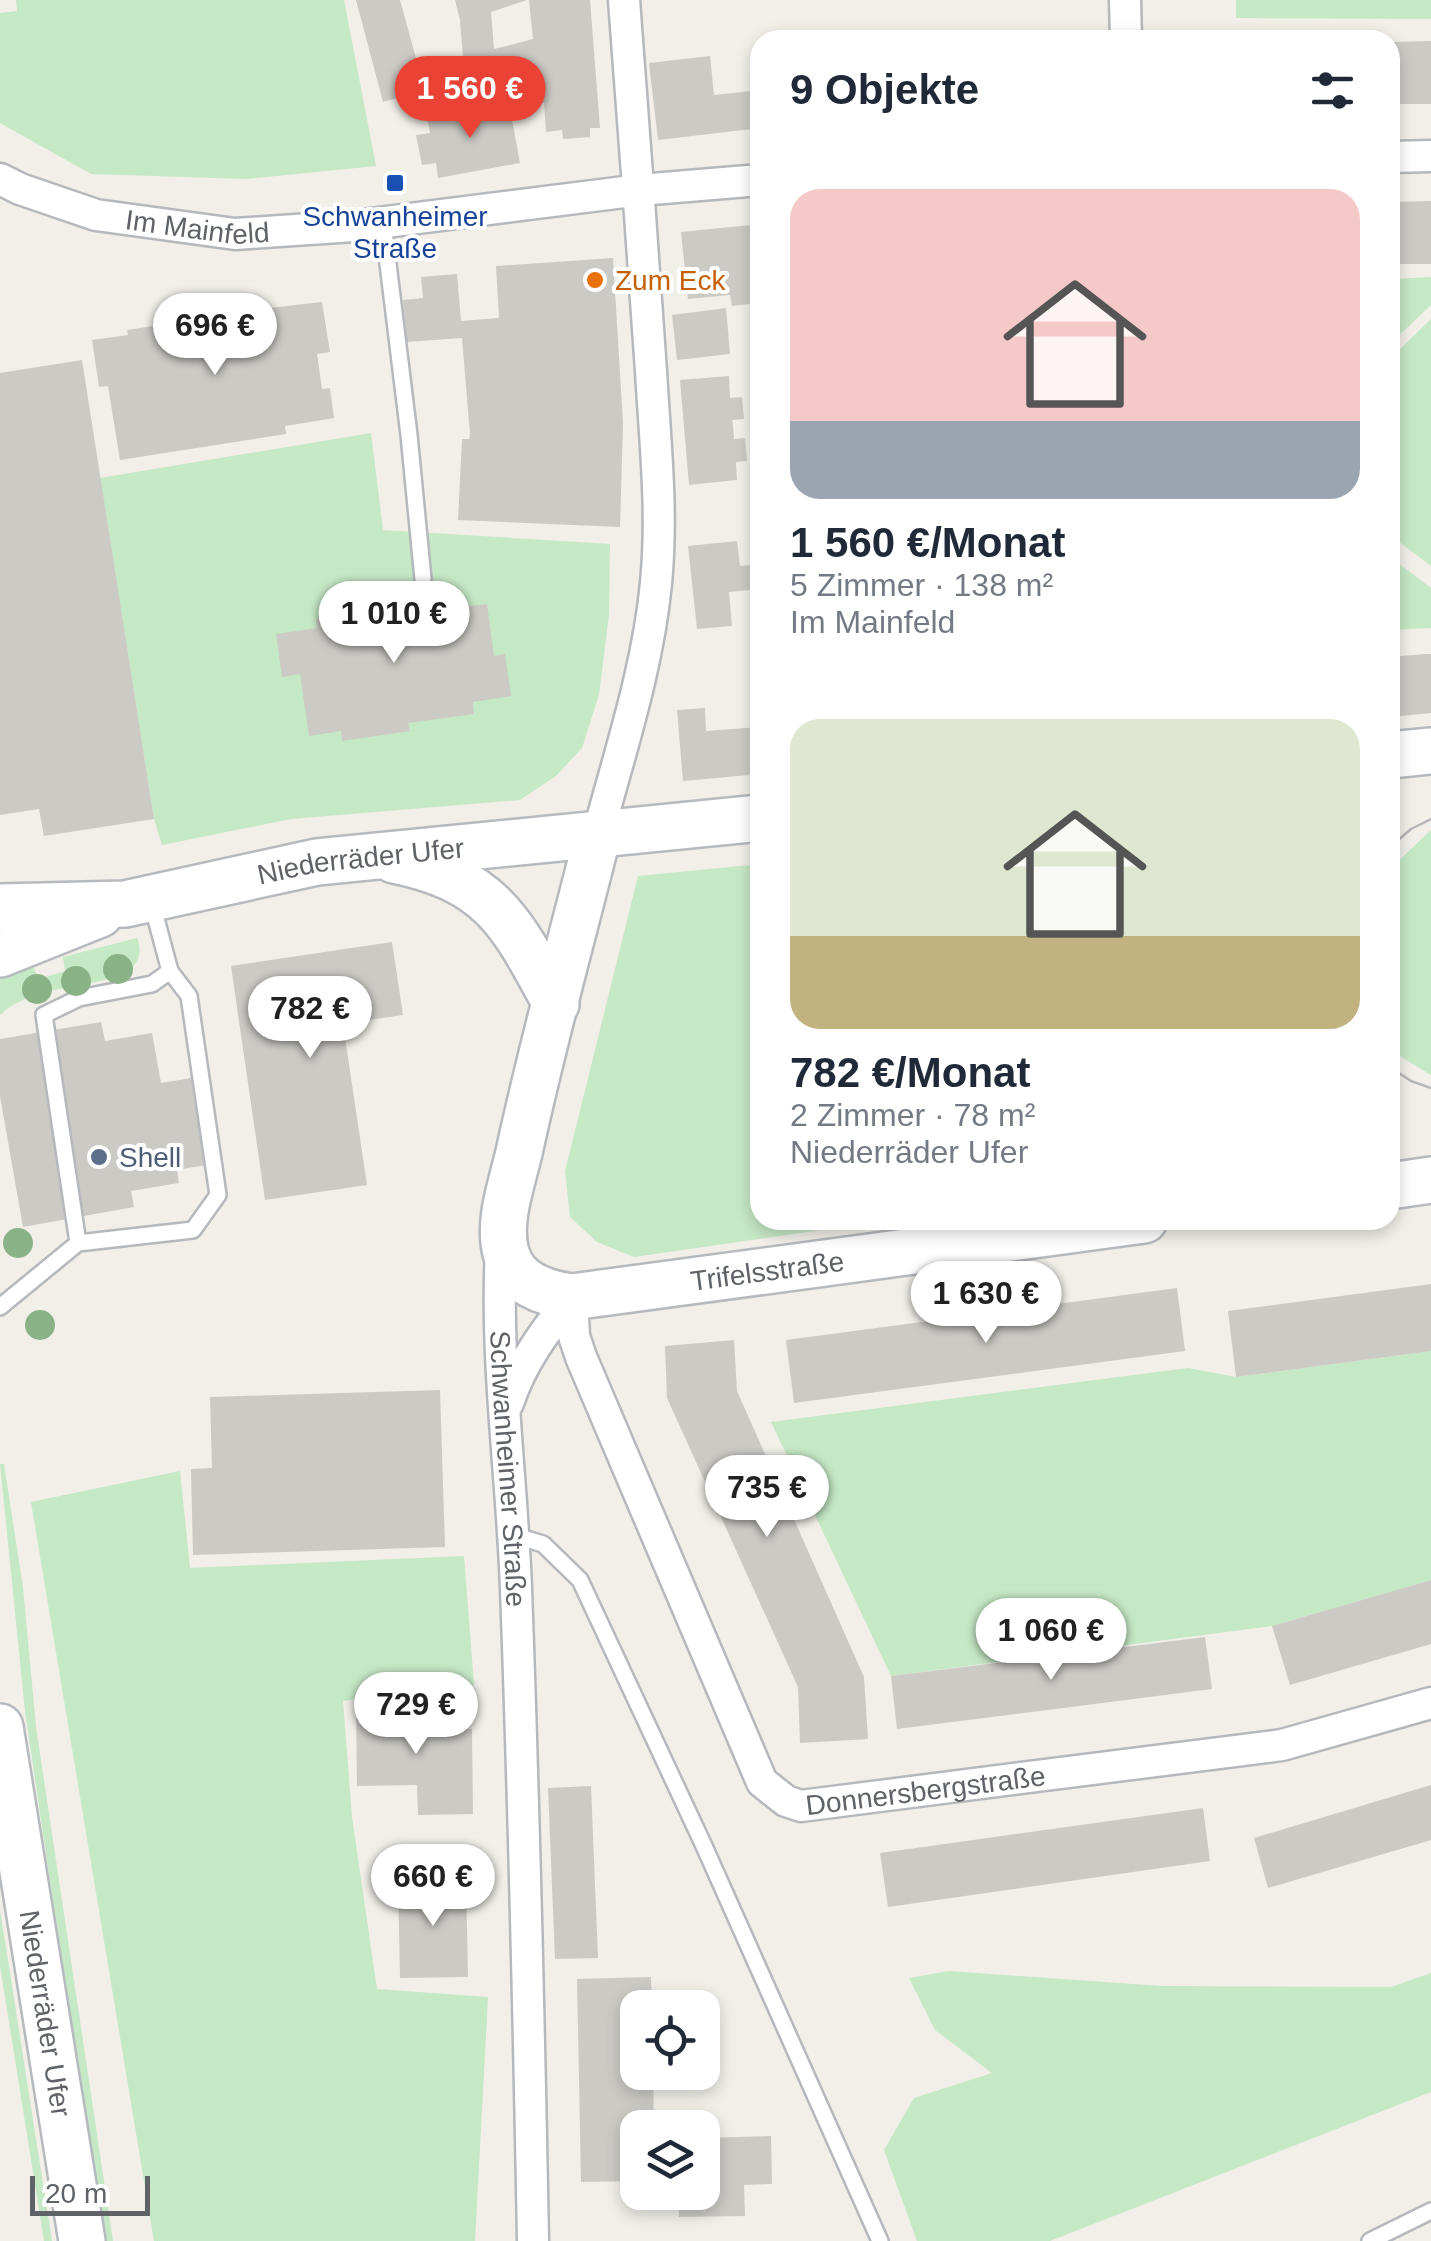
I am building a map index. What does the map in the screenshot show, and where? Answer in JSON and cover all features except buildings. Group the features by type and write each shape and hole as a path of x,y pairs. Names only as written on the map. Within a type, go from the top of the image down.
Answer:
{"street":[{"name":"Schwanheimer Straße","path":"533,2241 528,1940 513,1535 499,1304 502,1230 598,834 634,703 656,586 660,522 624,0"},
{"path":"1125,0 1126,30"},
{"path":"1400,157 1431,156"},
{"name":"Im Mainfeld","path":"0,179 96,214 234,234 383,223 640,190 750,181"},
{"path":"1400,754 1431,751"},
{"name":"Niederräder Ufer","path":"0,954 138,902 317,862 750,819"},
{"path":"368,855 432,868 484,895 516,934 556,1004"},
{"name":"Niederräder Ufer","path":"0,882 76,905"},
{"name":"Niederräder Ufer","path":"0,907 138,902"},
{"path":"1400,1185 1431,1180"},
{"name":"Trifelsstraße","path":"502,1230 507,1257 518,1274 546,1293 572,1297 1070,1230"},
{"path":"504,1415 529,1353 572,1297"},
{"name":"Donnersbergstraße","path":"572,1297 574,1336 596,1393 762,1782 786,1801 802,1806 1282,1745 1431,1703"},
{"name":"Niederräder Ufer","path":"0,1727 82,2241"}],"lane":[{"path":"383,223 423,579"},
{"path":"0,1307 78,1243 193,1230 218,1195 189,996 170,971 138,902"},
{"path":"78,1243 44,1015 79,998 152,984 170,971"},
{"path":"513,1535 542,1544 580,1580 880,2241"},
{"path":"1370,2241 1431,2211"}],"green space":[{"path":"16,0 344,0 376,166 247,179 91,174 0,123 0,13 17,11"},
{"path":"1236,0 1431,0 1431,19 1236,18"},
{"path":"1431,277 1431,305 1400,334 1400,279"},
{"path":"1431,319 1431,566 1400,543 1400,349"},
{"path":"371,433 383,530 610,544 609,614 599,695 582,748 556,776 520,800 291,819 162,845 154,819 100,478"},
{"path":"1400,565 1431,588 1431,628 1400,630"},
{"path":"1431,830 1431,1075 1400,1056 1400,859"},
{"path":"750,865 750,1230 822,1230 634,1257 597,1242 570,1217 565,1171 638,876"},
{"path":"137,938 139,955 126,972 41,993 0,1015 0,979 14,971 33,966 39,979 65,971 63,957"},
{"path":"1431,1351 1431,1580 1272,1626 891,1676 771,1422 1188,1368 1236,1377"},
{"path":"0,1464 4,1464 23,1587 36,1727 113,2241 103,2241 25,1711"},
{"path":"180,1471 190,1568 464,1556 474,1685 343,1701 352,1817 377,1989 488,1997 475,2241 154,2241 31,1502"},
{"path":"0,1909 52,2241 44,2241 0,1966"},
{"path":"949,1971 1161,1986 1391,1987 1431,1973 1431,2092 1050,2241 917,2241 884,2150 914,2098 992,2073 935,2030 909,1978"}],"tram line":[{"path":"1400,838 1431,819"},
{"path":"1400,1074 1431,1088"}],"place":[{"name":"Schwanheimer Straße","path":"395,183"},
{"name":"Zum Eck","path":"595,280"},
{"name":"Shell","path":"99,1157"}]}
